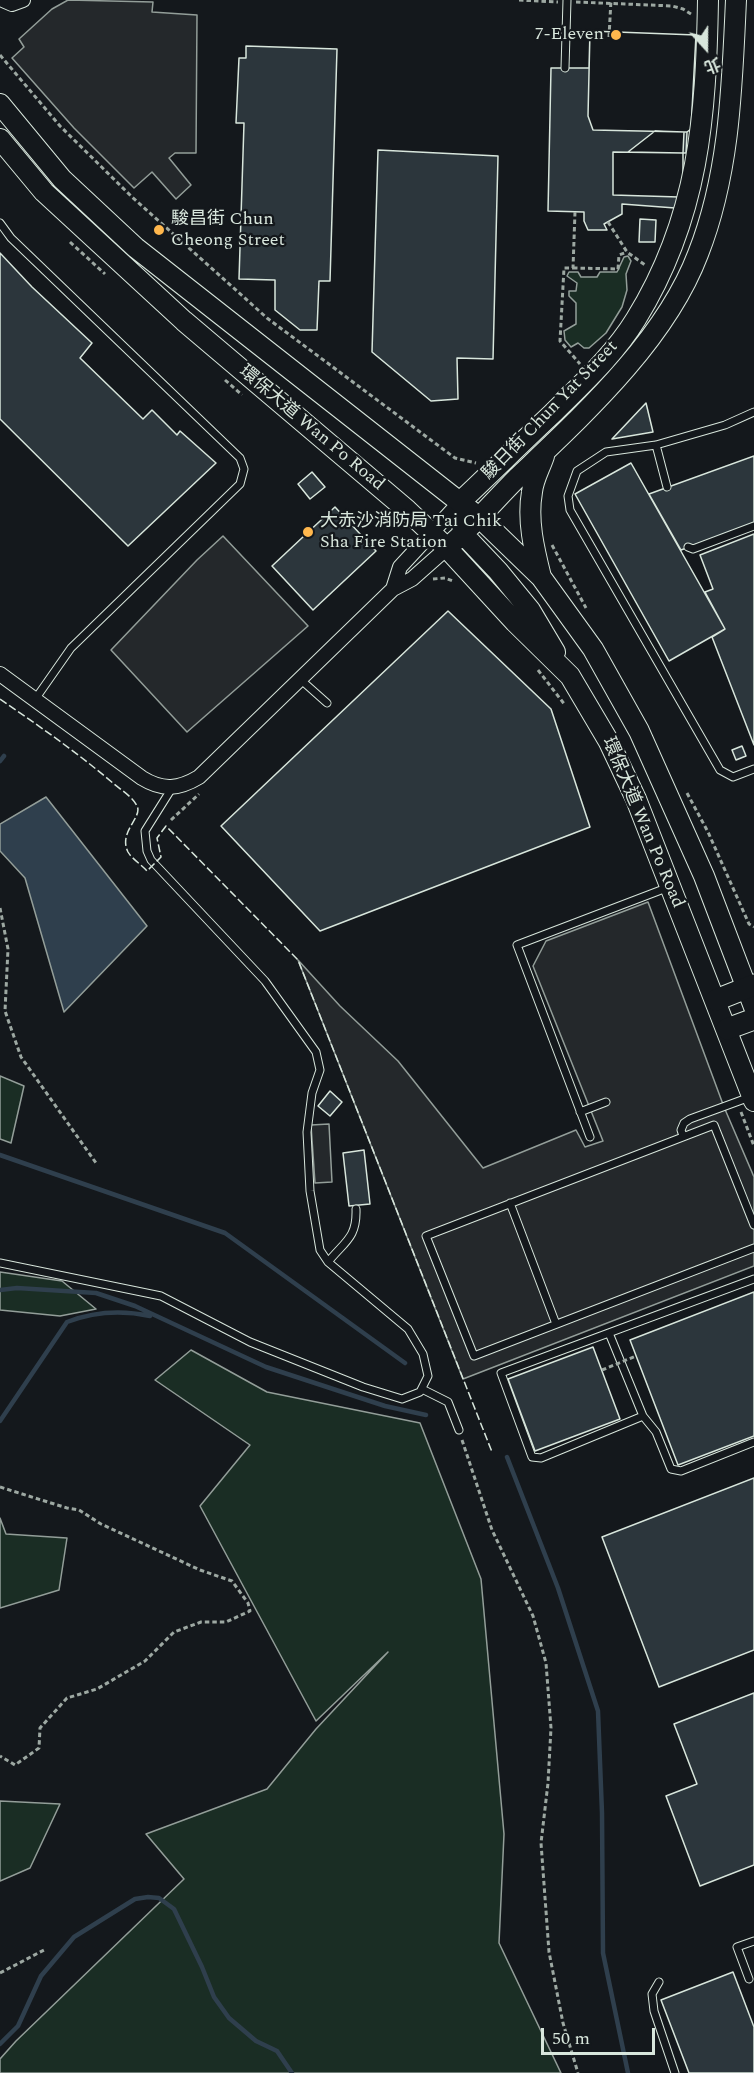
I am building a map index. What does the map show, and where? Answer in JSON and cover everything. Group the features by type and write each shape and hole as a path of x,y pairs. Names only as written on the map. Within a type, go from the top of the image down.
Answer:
{"main road":[{"name":"駿日街 Chun Yat Street","path":"460,501 570,396 610,354 636,320 656,282 675,241 693,181 702,125 708,0"},
{"name":"駿日街 Chun Yat Street","path":"447,548 545,454 603,393 655,329 682,291 698,254 721,179 731,110 736,0"},
{"name":"環保大道 Wan Po Road","path":"0,104 62,179 136,248 460,501 541,577 593,649 639,731 699,865 752,994"},
{"name":"環保大道 Wan Po Road","path":"0,139 52,200 184,321 399,504 447,548 515,622 570,676 616,757 636,799 716,1000 748,1100"},
{"path":"541,577 531,528 530,504 534,481 545,454"},
{"path":"460,501 463,534 530,610 570,676"},
{"path":"716,1000 752,994"},
{"path":"726,1029 754,1019"}],"street":[{"path":"3,0 12,4 23,0"},
{"name":"駿日街 Chun Yat Street","path":"393,589 400,567 460,501"},
{"name":"駿日街 Chun Yat Street","path":"172,788 188,784 199,777 393,589 412,579 447,548"},
{"path":"0,674 36,698 142,778 159,787 172,788"}],"lane":[{"path":"565,68 567,1"},
{"path":"0,224 11,238 240,458 244,469 240,484 71,648 36,698"},
{"path":"754,412 725,425 656,445 606,452 577,471 568,496 570,510 720,770 733,777 754,769"},
{"path":"656,445 667,487"},
{"path":"688,547 693,549 754,526"},
{"path":"300,679 327,703"},
{"path":"0,1263 161,1296 250,1342 363,1388 402,1399 420,1392 428,1376 423,1354 408,1329 328,1262 320,1250 312,1203 307,1132 312,1093 320,1070 316,1052 265,981 151,860 147,851 145,831 172,788"},
{"path":"590,1137 517,945 671,886"},
{"path":"683,1136 681,1130 684,1123 690,1119 748,1100"},
{"path":"580,1112 606,1102"},
{"path":"754,1225 714,1125 426,1236 474,1356 754,1248"},
{"path":"510,1203 556,1324"},
{"path":"328,1262 354,1231 357,1223 356,1209"},
{"path":"643,1416 541,1458 532,1457 501,1373 754,1280"},
{"path":"609,1333 643,1416 656,1432 671,1469 681,1471 754,1442"},
{"path":"422,1389 448,1402 459,1430"},
{"path":"749,1979 737,1947 754,1941"},
{"path":"659,1982 652,1994 654,2011 675,2073"}],"path":[{"path":"519,0 672,6 683,9 694,20"},
{"path":"609,37 611,0"},
{"path":"0,55 60,126 132,196 267,318 455,458 475,462"},
{"path":"573,268 574,212"},
{"path":"608,222 627,252 651,270"},
{"path":"580,364 560,341 564,268 618,269 619,255 627,252"},
{"path":"445,578 460,586"},
{"path":"536,669 567,706"},
{"path":"0,908 8,949 5,1011 21,1057 96,1163"},
{"path":"749,924 754,927"},
{"path":"748,1100 754,1146"},
{"path":"602,1370 636,1356"},
{"path":"459,1430 492,1530 533,1616 546,1663 551,1728 541,1843 549,1952 563,2023 578,2073"},
{"path":"0,1487 79,1510 101,1524 200,1570 231,1581 248,1603 250,1611 226,1622 201,1622 174,1632 145,1661 97,1689 67,1698 40,1728 39,1748 15,1765 0,1756"},
{"path":"0,1973 44,1950"}],"green space":[{"path":"628,256 631,261 626,274 627,290 622,307 606,333 589,348 584,348 578,343 571,347 565,340 564,331 576,324 576,303 569,296 569,291 576,291 577,283 567,276 569,272 578,272 581,277 597,277 600,272 617,272 624,257"},
{"path":"0,1076 24,1086 11,1143 0,1139"},
{"path":"0,1272 62,1281 96,1309 60,1316 0,1310"},
{"path":"191,1350 267,1392 420,1423 481,1579 504,1834 499,1943 561,2073 0,2073 0,2059 16,2041 184,1879 146,1834 267,1789 316,1729 388,1652 316,1721 200,1506 250,1445 155,1380"},
{"path":"0,1518 6,1534 67,1538 59,1590 0,1608"},
{"path":"0,1801 60,1804 30,1868 0,1881"}],"shaded area":[{"path":"68,0 153,2 152,12 197,15 196,153 175,153 169,158 191,185 176,199 152,172 134,188 74,128 12,58 24,47 19,39 52,9"},
{"path":"223,536 308,626 187,732 111,650"},
{"path":"648,902 724,1107 754,1177 754,1266 463,1379 298,960 340,1006 398,1061 483,1168 576,1130 585,1147 603,1141 533,966 546,941"},
{"path":"329,1124 332,1182 315,1183 311,1125"}],"water":[{"path":"46,797 147,926 64,1012 25,878 0,851 0,824"}],"building":[{"path":"590,31 696,35 691,129 687,132 593,130 588,116"},
{"path":"590,31 696,35 691,129 687,132 686,153 683,153 683,181 675,208 622,204 622,214 604,224 607,230 588,230 584,221 584,212 548,211 551,68 589,68"},
{"path":"246,46 337,49 330,281 319,281 317,330 300,330 275,310 275,280 239,279 244,123 236,123 239,58 246,58"},
{"path":"655,131 684,132 683,153 628,152"},
{"path":"378,150 498,156 493,359 457,358 458,399 431,401 372,352"},
{"path":"613,152 683,153 683,181 679,197 613,195"},
{"path":"640,219 656,220 655,242 639,242"},
{"path":"0,253 32,287 92,343 80,358 143,419 152,410 177,435 180,431 216,463 128,546 0,419"},
{"path":"646,403 653,432 612,439"},
{"path":"754,456 754,523 681,550 649,494"},
{"path":"631,463 725,629 669,661 575,494"},
{"path":"312,472 325,487 310,499 298,484"},
{"path":"335,507 376,551 313,610 272,566"},
{"path":"754,534 754,745 712,637 725,629 705,592 713,589 700,555"},
{"path":"448,611 551,709 590,827 320,931 221,826"},
{"path":"742,746 746,756 736,760 732,750"},
{"path":"330,1091 342,1102 330,1116 318,1106"},
{"path":"364,1150 370,1204 349,1206 343,1153"},
{"path":"754,1292 754,1436 678,1465 630,1340"},
{"path":"593,1347 620,1419 535,1451 508,1379"},
{"path":"754,1478 754,1650 659,1687 602,1537"},
{"path":"754,1693 754,1865 700,1886 666,1796 697,1784 674,1724"},
{"path":"733,1972 754,2027 754,2073 689,2073 661,2000"}],"waterway":[{"path":"0,761 4,756"},
{"path":"0,1155 225,1233 405,1363"},
{"path":"0,1290 17,1288 96,1293 135,1306 266,1367 385,1406 426,1415"},
{"path":"0,1421 67,1322 108,1313 150,1316"},
{"path":"507,1457 558,1588 598,1711 602,1813 603,1953 628,2073"},
{"path":"0,2044 18,2026 41,1976 74,1937 135,1899 159,1898 174,1909 214,1997 229,2018 256,2041 277,2051 292,2073"}],"fence":[{"path":"0,699 72,751 133,800 138,810 128,832 126,845 130,855 147,871 161,857 157,838 166,826 298,960 492,1452"}],"place":[{"name":"7-Eleven","path":"616,35"},
{"name":"駿昌街 Chun Cheong Street","path":"159,230"},
{"name":"大赤沙消防局 Tai Chik Sha Fire Station","path":"308,532"}]}
